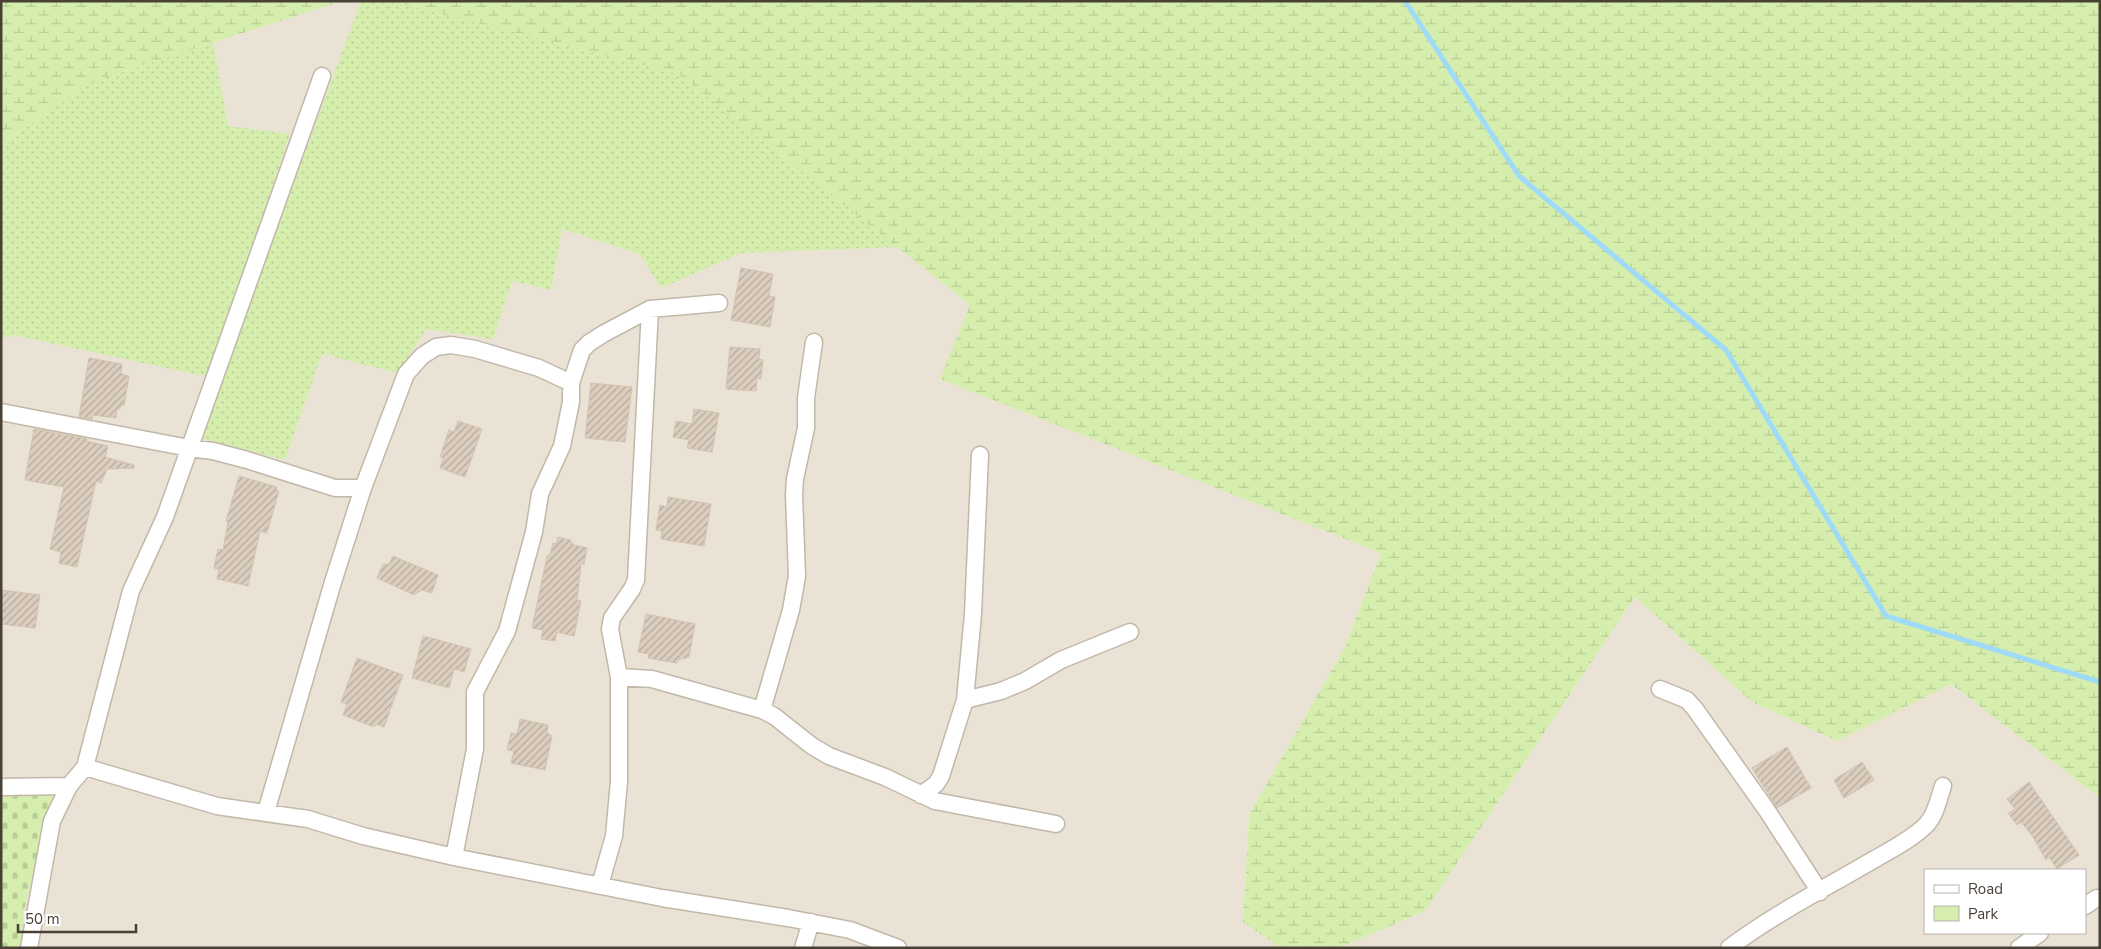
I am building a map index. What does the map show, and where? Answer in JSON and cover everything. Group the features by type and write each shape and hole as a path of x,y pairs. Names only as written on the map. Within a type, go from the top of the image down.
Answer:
{"street":[{"path":"29,948 52,822 69,786 85,767 130,591 164,517 322,76"},
{"path":"454,857 475,749 475,692 507,631 534,532 540,494 562,446 571,402 571,383 582,350 589,343 650,309 719,302"},
{"path":"600,885 614,836 619,781 619,678 610,629 612,618 636,580 650,309"},
{"path":"762,710 791,610 797,576 795,479 806,428 806,398 814,342"},
{"path":"266,812 333,582 363,488 406,374 422,356 436,347 451,345 475,349 539,368 571,383"},
{"path":"1,412 188,448 213,451 335,488 363,488"},
{"path":"921,795 936,784 941,776 965,700 973,614 980,455"},
{"path":"965,700 1001,691 1025,681 1061,660 1130,632"},
{"path":"619,678 652,679 762,710 774,716 812,746 829,756 885,777 921,795 945,804 1056,824"},
{"path":"1660,689 1687,700 1695,709 1766,808 1820,892"},
{"path":"85,767 217,806 308,819 363,836 454,857 662,898 850,930 898,948"},
{"path":"1,787 69,786"},
{"path":"1728,948 1762,924 1820,892 1925,826 1931,818 1944,786"},
{"path":"804,948 811,922"},
{"path":"2018,948 2039,934"}],"shaded area":[{"path":"342,1 390,1 679,74 970,305 941,379 1381,553 1345,647 1249,815 1243,922 1281,948 1,948 1,144 94,81"},
{"path":"1635,597 1752,702 1837,741 1951,684 2100,798 2100,948 1339,948 1425,911"}],"green space":[{"path":"1,1 342,1 94,81 1,144"},
{"path":"361,1 390,1 679,74 898,247 741,253 661,288 640,254 562,229 551,290 512,281 493,339 426,329 398,373 322,354 285,460 200,438"},
{"path":"390,1 2100,1 2100,798 1951,684 1837,741 1752,702 1635,597 1425,911 1339,948 1281,948 1243,922 1249,815 1345,647 1381,553 940,379 970,305 679,74"},
{"path":"213,43 228,126 290,134 209,377 13,335 1,339 1,144 94,81"},
{"path":"1,783 49,791 52,796 24,910 20,948 1,948"}],"building":[{"path":"741,268 773,274 769,296 775,297 770,327 731,320"},
{"path":"730,347 760,349 759,359 763,360 761,379 757,378 756,391 726,389"},
{"path":"89,358 122,364 121,374 129,376 124,406 121,405 120,409 117,409 116,418 93,415 92,419 79,417"},
{"path":"591,383 632,387 625,442 585,438"},
{"path":"694,409 719,413 712,452 687,448 689,440 673,437 676,421 692,424"},
{"path":"458,421 482,429 465,477 440,468 443,458 440,457 449,430 454,432"},
{"path":"34,429 87,439 86,441 108,446 105,457 134,465 134,468 107,469 101,483 96,481 77,567 59,563 61,552 50,549 64,487 25,480"},
{"path":"239,476 277,487 276,491 279,491 267,533 260,531 248,586 217,579 219,569 214,568 218,549 223,550 228,522 226,521"},
{"path":"668,497 711,504 704,546 661,539 662,531 656,530 660,505 667,507"},
{"path":"558,537 570,540 574,545 587,548 584,564 581,564 577,600 581,601 574,636 557,632 555,641 541,639 543,630 532,628 547,556 550,555 553,543 556,544"},
{"path":"393,556 438,575 432,593 422,590 414,595 377,578 383,564 389,564"},
{"path":"2,590 40,595 35,628 1,624"},
{"path":"646,614 695,624 689,657 678,660 677,663 648,658 649,654 638,652"},
{"path":"423,636 471,649 464,672 454,669 449,688 412,678"},
{"path":"357,658 403,675 384,727 376,724 374,727 343,715 347,704 341,702"},
{"path":"520,719 548,725 547,733 552,736 545,770 511,763 514,751 507,750 511,733 517,734"},
{"path":"1787,747 1811,788 1777,808 1752,768"},
{"path":"1862,762 1874,780 1844,798 1834,780"},
{"path":"2029,782 2079,855 2057,869 2049,857 2046,860 2033,837 2021,822 2017,825 2008,813 2015,809 2007,799"}],"waterway":[{"path":"1405,1 1519,176 1726,350 1886,616 2100,682"}]}
